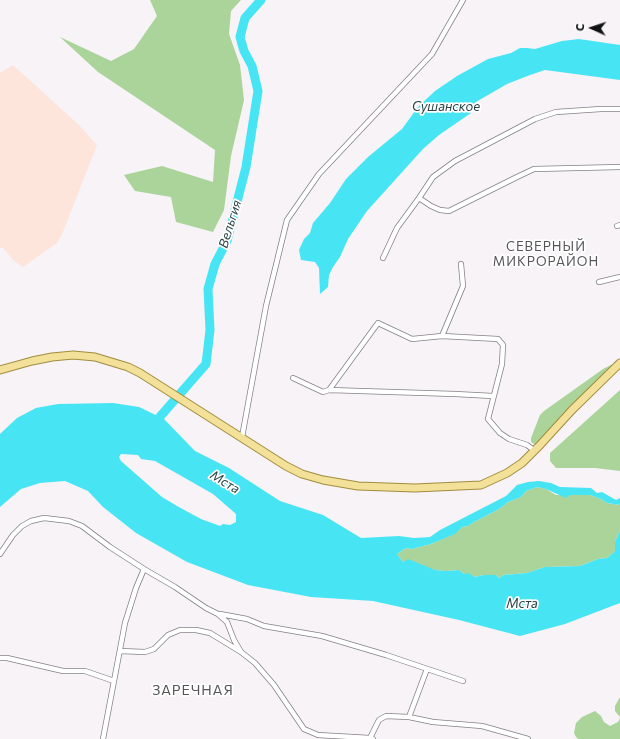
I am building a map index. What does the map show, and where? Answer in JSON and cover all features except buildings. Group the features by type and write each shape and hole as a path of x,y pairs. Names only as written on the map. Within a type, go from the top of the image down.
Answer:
{"main road":[{"path":"0,370 52,357 84,355 95,357 128,367 148,378 286,466 302,474 323,480 358,486 391,488 481,485 507,473 522,464 572,410 620,363"}],"street":[{"path":"242,437 266,306 287,220 319,174 432,54 463,0"},
{"path":"383,258 397,228 433,177 455,161 535,119 556,112 620,109"},
{"path":"419,198 440,210 449,211 534,169 620,167"},
{"path":"442,336 463,286 461,264"},
{"path":"599,282 620,277"},
{"path":"329,390 378,323 412,339 442,336 498,339 503,345 502,364 488,419 500,433 509,438 538,448"},
{"path":"293,378 323,392 329,390 493,396"},
{"path":"0,554 13,535 22,526 32,521 44,518 56,519 69,521 82,526 144,569 218,614 227,622 234,640 241,652"},
{"path":"103,739 126,623 134,595 144,569"},
{"path":"218,614 247,619 264,626 322,636 463,680"},
{"path":"120,651 145,652 154,649 168,635 180,630 196,630 210,633 241,652 255,664 274,685 304,729 318,735 371,738 380,720 386,716 409,717 433,722 482,726 528,739"},
{"path":"0,658 7,658 63,671 85,671 114,682"},
{"path":"409,717 427,668"}],"shaded area":[{"path":"13,65 79,125 97,145 63,232 57,243 23,267 14,261 3,248 0,248 0,73"}],"green space":[{"path":"150,0 241,0 231,11 229,34 240,65 244,100 231,156 224,210 213,232 176,222 171,197 135,191 124,175 162,166 213,182 215,150 98,72 60,37 111,61 134,49 157,16"},
{"path":"614,365 537,443 534,444 531,442 531,438 540,415 544,411 603,369"},
{"path":"620,390 620,471 595,468 556,468 550,461 550,453"},
{"path":"537,487 546,489 556,495 590,495 607,503 620,505 620,530 615,542 615,551 607,558 598,559 580,566 545,567 527,573 504,575 499,578 496,575 474,577 464,574 459,570 435,570 403,562 397,554 406,548 412,549 431,544 454,534 462,527 468,526 499,509 508,502 521,497 526,491"},
{"path":"620,697 620,717 615,711 615,706"},
{"path":"595,711 601,716 604,722 610,726 618,722 620,718 620,739 578,739 576,737 574,733 576,723 582,717"}],"water":[{"name":"Сушанское","path":"579,39 620,45 620,80 545,70 507,84 476,102 471,113 439,135 423,149 367,211 348,239 340,257 333,267 329,275 328,287 320,294 319,268 315,262 301,260 299,250 304,239 310,233 313,223 330,203 346,179 368,157 402,129 418,107 435,91 457,76 488,59 511,53 520,48 535,49 562,41"},
{"name":"Мста","path":"113,403 139,407 164,419 195,451 229,468 280,501 323,515 361,538 399,536 414,538 430,537 440,530 506,496 517,485 528,482 539,481 551,483 560,487 591,488 597,493 602,492 616,500 620,498 620,505 607,503 590,495 570,495 566,498 546,489 537,487 526,491 521,497 508,502 499,509 468,526 462,527 455,534 431,544 412,549 406,548 397,554 403,562 408,559 435,570 459,570 464,574 469,573 474,577 496,575 499,578 504,575 527,573 545,567 580,566 598,559 607,558 615,551 615,542 620,530 620,603 565,624 520,636 459,620 373,601 311,597 248,585 187,562 136,533 103,507 88,491 65,481 40,483 21,489 0,507 0,434 17,418 36,408 58,404","holes":["121,454 138,455 141,459 155,461 213,494 236,514 236,522 230,525 223,524 220,526 201,519 162,497 121,461 119,457"]}],"waterway":[{"name":"Вельгия","path":"151,427 206,364 210,330 208,289 215,264 227,241 246,167 258,91 252,66 244,51 240,37 245,18 261,0"}],"district":[{"name":"СЕВЕРНЫЙ МИКРОРАЙОН","path":"546,254"},
{"name":"ЗАРЕЧНАЯ","path":"193,690"}]}
